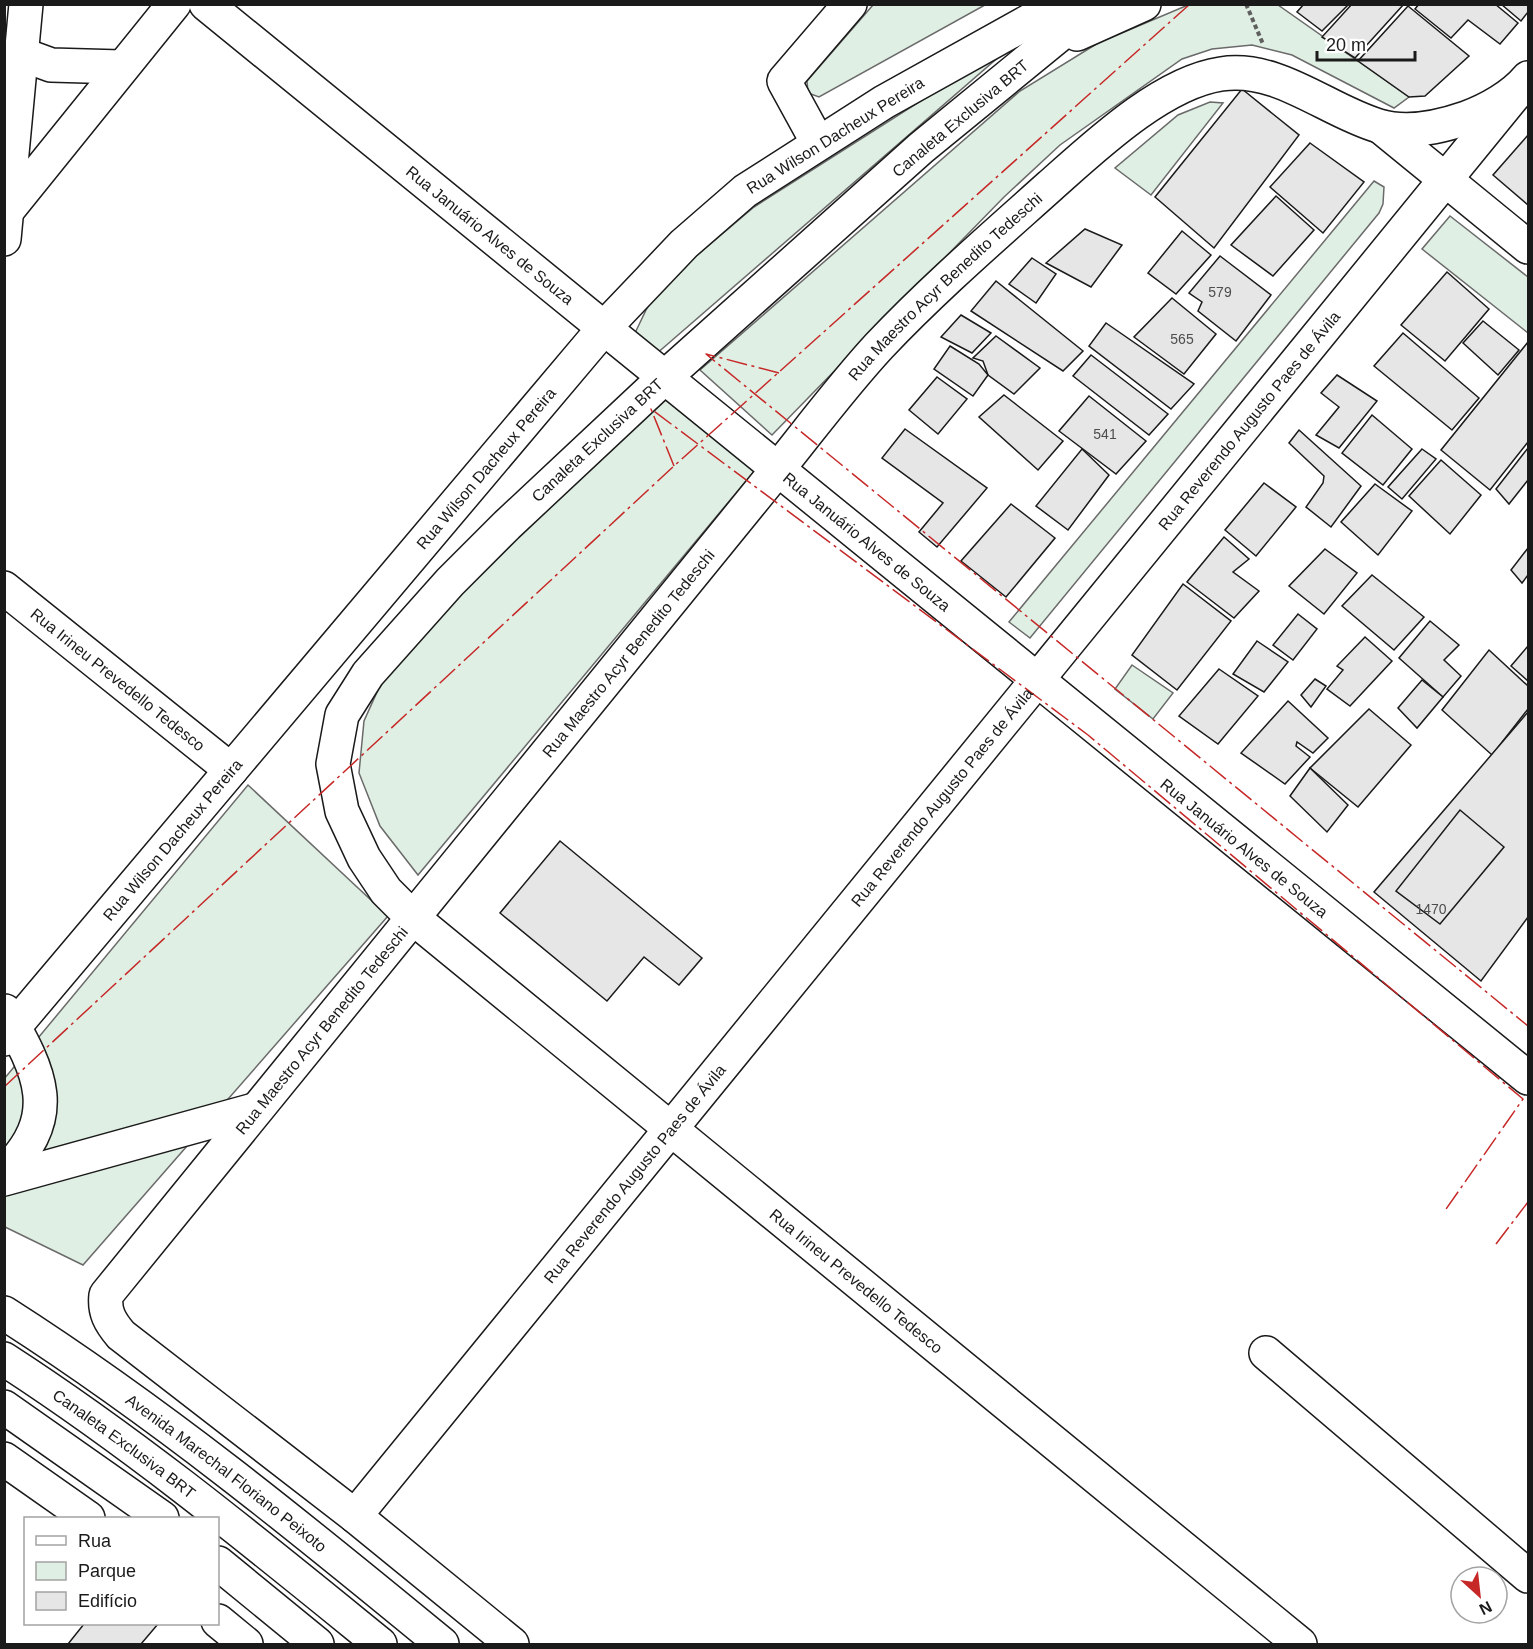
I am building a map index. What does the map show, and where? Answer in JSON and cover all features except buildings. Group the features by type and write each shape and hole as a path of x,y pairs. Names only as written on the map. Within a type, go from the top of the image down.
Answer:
{"street":[{"path":"6,225 26,4"},
{"path":"6,225 121,68 174,4"},
{"name":"Rua Januário Alves de Souza","path":"206,4 1528,1078"},
{"path":"818,142 784,81 850,4"},
{"name":"Rua Wilson Dacheux Pereira","path":"8,1025 231,770 604,328 718,212 818,142 893,96 1060,4"},
{"name":"Canaleta Exclusiva BRT","path":"412,918 386,891 364,858 342,811 333,764 342,715 368,674 450,582 531,501 665,377 929,141 1051,45 1097,4"},
{"name":"Canaleta Exclusiva BRT","path":"1051,45 1144,4"},
{"path":"21,54 51,65 121,68"},
{"name":"Rua Maestro Acyr Benedito Tedeschi","path":"355,1516 121,1335 110,1322 105,1308 106,1295 114,1282 878,348 911,314 1076,163 1170,93 1222,74 1252,74 1278,81 1381,127"},
{"path":"1381,127 1419,129 1451,124 1497,104 1527,79"},
{"name":"Rua Reverendo Augusto Paes de Ávila","path":"355,1516 1527,79"},
{"path":"1381,127 1528,247"},
{"name":"Rua Irineu Prevedello Tedesco","path":"4,588 231,770"},
{"name":"Rua Irineu Prevedello Tedesco","path":"412,918 1300,1644"},
{"path":"4,1173 22,1156 34,1133 41,1107 40,1085 35,1068 8,1025"},
{"path":"4,1179 254,1110"},
{"name":"Avenida Marechal Floriano Peixoto","path":"4,1313 84,1364 218,1464 328,1550 442,1644"},
{"path":"1266,1353 1528,1576"},
{"name":"Canaleta Exclusiva BRT","path":"4,1359 66,1399 199,1496 380,1644"},
{"path":"4,1407 161,1517"},
{"path":"4,1459 87,1517"},
{"path":"355,1516 512,1644"},
{"path":"219,1564 318,1644"},
{"path":"219,1622 244,1644"}],"green space":[{"path":"873,5 985,5 819,97 808,93 807,81"},
{"path":"1188,5 1278,5 1409,97 1394,108 1292,55 1252,45 1212,49 1182,59 1060,145 1004,197 772,435 700,370 1020,91 1098,43"},
{"path":"1023,36 655,355 635,333 647,308 664,283 754,207"},
{"path":"1210,102 1223,103 1151,195 1115,168 1178,115"},
{"path":"1374,181 1384,187 1383,204 1379,213 1030,638 1009,622"},
{"path":"1450,216 1528,277 1528,333 1422,249"},
{"path":"664,397 756,469 418,875 380,826 359,773 364,721 382,681 421,630"},
{"path":"1132,665 1173,693 1153,719 1115,689"},
{"path":"248,785 388,916 83,1265 5,1227 4,1079"}],"power":[{"path":"4,1087 674,466 1190,4"},
{"path":"779,373 706,354 1528,1026"},
{"path":"674,466 651,409 1088,735 1523,1099 1444,1212"},
{"path":"1496,1244 1528,1202"}]}
